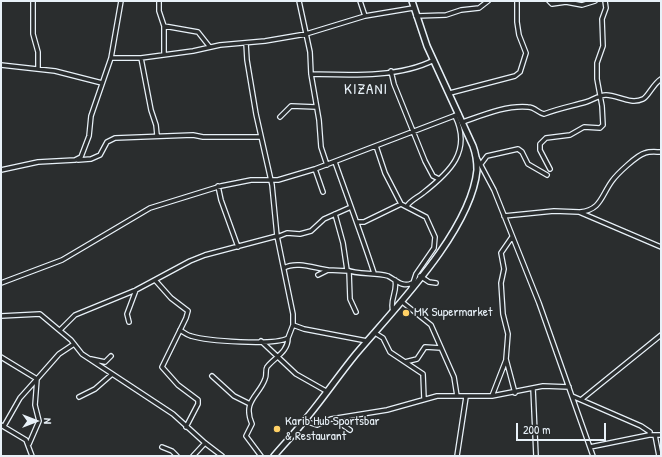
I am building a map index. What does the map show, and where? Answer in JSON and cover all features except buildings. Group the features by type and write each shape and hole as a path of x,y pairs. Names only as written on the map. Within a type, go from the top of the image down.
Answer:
{"main road":[{"path":"277,455 305,421 326,392 376,333 420,276 450,235 462,214 473,189 477,170 476,157 463,122 457,115 450,93 434,60 413,8 412,1"}],"street":[{"path":"33,1 33,34 38,52 38,69"},
{"path":"78,160 81,157 88,141 91,116 111,58 121,1"},
{"path":"159,1 159,11 164,26 164,54"},
{"path":"299,1 310,52 311,74 321,147 327,165"},
{"path":"360,1 365,16"},
{"path":"416,16 446,16 461,10 479,8 488,1"},
{"path":"450,93 515,76 520,72 526,53 519,34 517,22 517,1"},
{"path":"549,1 552,4 566,2 582,5 595,1"},
{"path":"550,169 541,153 540,144 549,137 570,135 584,128 602,128 603,114 597,63 603,46 602,19 606,8 605,1"},
{"path":"111,58 141,58 193,51 210,46 246,43 306,34 365,16 413,8"},
{"path":"164,26 198,32 210,46"},
{"path":"246,43 247,60 261,137 271,180 277,236 293,314 293,325 286,348 267,367 264,381 250,404 250,418 252,424 246,436 262,456"},
{"path":"141,58 157,135"},
{"path":"311,74 365,74 421,66 434,60"},
{"path":"1,65 68,74 102,83"},
{"path":"391,71 394,84 414,130 425,161 433,176 439,179"},
{"path":"463,122 487,114 518,107 532,107 539,113 544,114 600,96 608,95 628,100 642,100 645,98 652,86 661,79"},
{"path":"280,117 291,106 316,107"},
{"path":"1,283 62,260 150,208 218,186 251,180 271,180 314,169 457,115 461,148 453,165 424,193 410,201 407,206"},
{"path":"1,170 38,162 91,159 100,156 107,142 115,138 157,135 261,137"},
{"path":"376,146 385,173 401,204"},
{"path":"481,164 487,156 518,149 522,152 528,164 547,175"},
{"path":"504,216 554,211 590,211 596,206 615,178 640,156 645,153 661,152"},
{"path":"476,157 481,164 504,216 569,387 593,456"},
{"path":"335,162 351,207 359,223 367,257 374,273"},
{"path":"314,169 323,192"},
{"path":"218,186 220,200 238,246"},
{"path":"284,268 299,265 328,270 374,273 411,286 434,248 435,237 426,217 401,204 359,223"},
{"path":"60,330 75,315 136,290 205,255 287,233 300,234 311,231 324,219 351,207"},
{"path":"579,212 661,247"},
{"path":"335,214 342,238 348,271 350,299 356,312"},
{"path":"492,396 506,359 508,334 503,314 501,283 504,268 501,255 506,248 509,239 512,237"},
{"path":"318,275 328,270"},
{"path":"420,276 429,282 436,283"},
{"path":"155,280 171,298 188,311 162,367 178,385 198,400 198,404 186,427"},
{"path":"393,311 391,302 397,290 395,280"},
{"path":"129,322 127,314 136,290"},
{"path":"401,301 431,325 454,377 457,396"},
{"path":"1,316 40,314 60,330 82,354 111,375 160,405 205,444 222,456"},
{"path":"293,325 304,329 368,341"},
{"path":"180,330 191,337 213,340 261,341 284,340 288,338"},
{"path":"376,333 383,338 390,352 423,374 424,399"},
{"path":"582,399 661,335"},
{"path":"261,341 279,356 302,379 326,392"},
{"path":"32,456 29,444 14,432 3,426 20,398 59,354 74,344"},
{"path":"405,362 417,359 425,347 441,348"},
{"path":"90,359 105,362 111,356"},
{"path":"1,357 37,379"},
{"path":"506,359 516,392"},
{"path":"79,397 95,389 111,375"},
{"path":"212,376 234,396 250,404"},
{"path":"29,444 39,421 35,405 35,387 37,379"},
{"path":"305,421 314,426 334,419 395,408 437,396 492,396 533,388 551,386 569,387"},
{"path":"533,388 536,456"},
{"path":"572,396 582,399 641,426 650,432 649,435"},
{"path":"457,456 466,397"},
{"path":"334,419 350,430"},
{"path":"590,448 649,435 661,435"},
{"path":"655,435 660,456"},
{"path":"193,456 205,444"},
{"path":"162,447 172,451 177,456"}],"place":[{"name":"MK Supermarket","path":"406,313"},
{"name":"Karib Hub Sportsbar & Restaurant","path":"277,429"}],"district":[{"name":"KIZANI","path":"366,90"}]}
